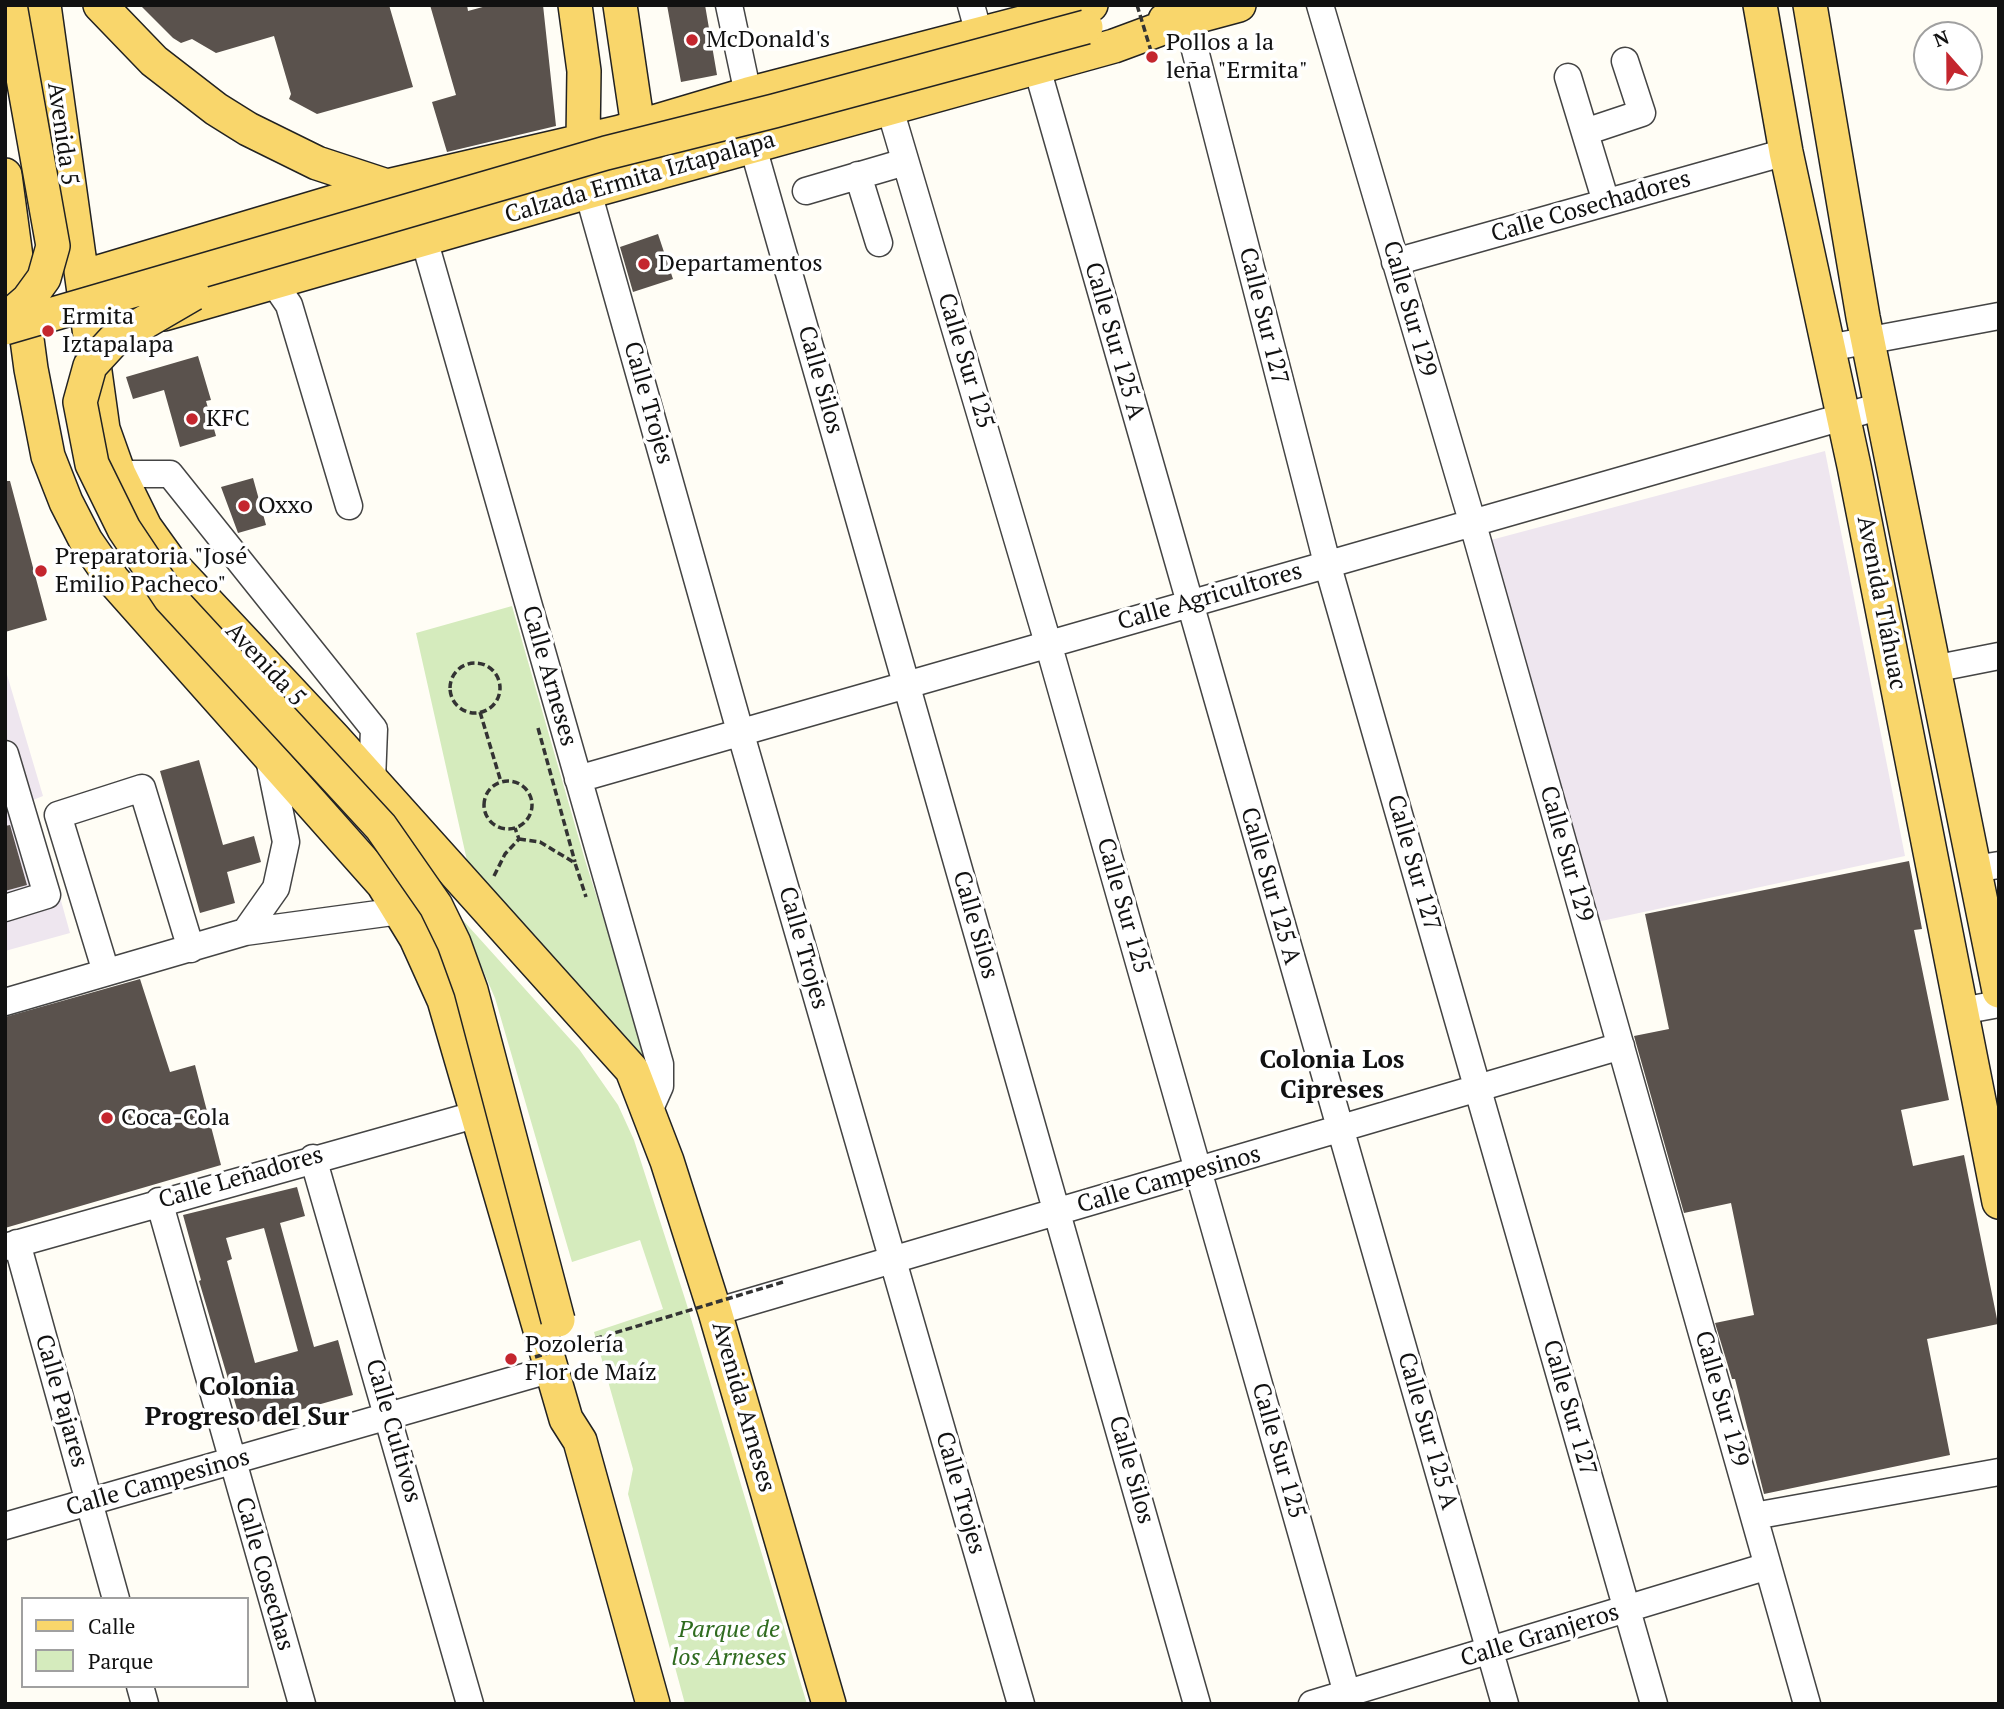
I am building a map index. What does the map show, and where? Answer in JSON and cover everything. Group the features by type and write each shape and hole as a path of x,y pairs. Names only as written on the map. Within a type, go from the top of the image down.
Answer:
{"main road":[{"path":"10,5 53,246 44,278 28,300 10,314"},
{"name":"Avenida 5","path":"44,5 103,429 119,474 145,527 173,566 372,781 632,1070 648,1113"},
{"path":"100,5 154,61 216,109 282,148 317,163 387,186"},
{"path":"575,5 584,71 583,140"},
{"path":"620,5 626,64 638,127"},
{"name":"Calzada Ermita Iztapalapa","path":"92,336 237,291 274,283 588,191 1114,46 1187,19 1239,5"},
{"name":"Avenida Tláhuac","path":"1808,8 1881,406 1933,669 1986,867 1999,991"},
{"name":"Avenida Tláhuac","path":"1765,12 1786,152 1843,415 1999,1202"},
{"name":"Calzada Ermita Iztapalapa","path":"10,314 606,153 774,111 1088,16"},
{"name":"Calzada Ermita Iztapalapa","path":"82,277 387,186 638,127 975,20 1088,16 1187,19"},
{"path":"584,71 605,72 626,64"},
{"name":"Calzada Ermita Iztapalapa","path":"14,365 193,294 377,239 558,171 583,140"},
{"path":"5,175 14,365 66,502 87,542 113,580 268,754 391,898 416,938 444,1000 478,1114 544,1363 569,1425 580,1441 653,1704"},
{"path":"217,237 207,255 209,271 217,283 237,291"},
{"path":"193,294 114,340 90,366 80,402 92,464 124,529 170,598 381,828 436,906 454,943 475,1003 587,1420 585,1434 580,1441"},
{"name":"Avenida Arneses","path":"648,1113 667,1161 715,1312 829,1704"}],"street":[{"path":"729,5 748,94"},
{"name":"Calle Sur 129","path":"1320,5 1472,521 1807,1704"},
{"name":"Calle Sur 127","path":"1187,19 1327,563 1654,1704"},
{"path":"1585,132 1642,113 1625,61"},
{"name":"Calle Sur 125 A","path":"1037,68 1505,1704"},
{"path":"1568,77 1606,202"},
{"name":"Calle Sur 125","path":"890,109 1048,643 1349,1698"},
{"name":"Calle Silos","path":"753,146 1197,1704"},
{"name":"Calle Cosechadores","path":"1395,262 1786,152"},
{"path":"806,191 905,162"},
{"path":"858,175 878,243"},
{"name":"Calle Trojes","path":"588,191 740,731 1021,1704"},
{"name":"Calle Arneses","path":"424,239 660,1064 660,1086 648,1113"},
{"path":"274,283 289,305 349,506"},
{"path":"1828,348 1999,316"},
{"name":"Calle Agricultores","path":"578,779 1881,406"},
{"path":"119,474 170,474 374,729 372,781"},
{"path":"1933,669 1999,656"},
{"path":"5,754 47,895 5,908"},
{"path":"245,932 276,888 286,842 268,754"},
{"path":"106,972 58,815 142,788 191,949"},
{"path":"5,1002 245,932 391,898"},
{"path":"1961,1011 1999,1004"},
{"name":"Calle Campesinos","path":"715,1312 1621,1046"},
{"name":"Calle Leñadores","path":"11,1245 159,1201 478,1114"},
{"name":"Calle Cultivos","path":"313,1158 390,1417 470,1704"},
{"name":"Calle Cosechas","path":"159,1201 302,1704"},
{"name":"Calle Pajares","path":"11,1245 90,1502 115,1597"},
{"name":"Calle Campesinos","path":"5,1526 390,1417 544,1363"},
{"path":"1754,1516 1999,1472"},
{"name":"Calle Granjeros","path":"1312,1704 1349,1698 1490,1650 1768,1566"}],"path":[{"path":"1136,5 1150,51"},
{"path":"474,663 489,668 495,674 500,689 494,704 480,712 464,711 452,699 450,691 453,675 459,668 474,663"},
{"path":"480,712 501,782"},
{"path":"536,719 575,863 589,903"},
{"path":"509,781 523,786 532,798 531,813 522,825 515,828 499,827 487,816 484,808 488,792 501,782 509,781"},
{"path":"515,828 519,839"},
{"path":"519,839 540,842 575,863"},
{"path":"483,904 499,862 519,839"},
{"path":"544,1363 783,1282"}],"shaded area":[{"path":"1825,451 1905,856 1597,922 1491,540"},
{"path":"5,668 43,796 33,800 70,933 5,951"}],"green space":[{"path":"512,606 585,860 646,1053 639,1057 468,865 416,633"},
{"name":"Parque de los Arneses","path":"433,887 579,1049 618,1105 634,1140 686,1302 807,1704 685,1704 628,1494 633,1469 594,1332 663,1309 640,1240 572,1262 495,998 474,950"}],"building":[{"path":"140,5 389,5 413,87 317,114 289,99 291,94 274,36 216,53 192,39 181,43 173,38"},
{"path":"430,5 467,5 468,11 490,5 543,5 556,126 447,152 432,102 456,95"},
{"name":"McDonald's","path":"667,5 705,5 717,75 681,82"},
{"name":"Departamentos","path":"658,234 673,279 633,292 620,247"},
{"name":"KFC","path":"198,356 211,400 206,401 216,436 180,447 164,390 133,399 126,377"},
{"name":"Oxxo","path":"253,478 266,525 238,533 221,487"},
{"path":"5,481 10,481 47,620 5,632"},
{"path":"199,760 223,845 254,836 261,862 227,872 235,903 200,913 160,771"},
{"path":"10,825 27,885 5,891 5,826"},
{"path":"1909,861 1922,929 1914,930 1949,1100 1901,1110 1913,1166 1964,1155 1998,1324 1927,1339 1950,1455 1764,1494 1735,1379 1732,1379 1715,1323 1754,1315 1731,1203 1684,1213 1634,1036 1669,1029 1645,914"},
{"name":"Coca-Cola","path":"140,979 170,1072 195,1065 221,1165 5,1228 5,1017"},
{"path":"297,1187 305,1216 280,1223 314,1347 338,1340 353,1395 242,1426 199,1281 201,1280 183,1215","holes":["264,1228 298,1351 255,1363 227,1261 232,1259 226,1238"]}],"place":[{"name":"McDonald's","path":"692,40"},
{"name":"Pollos a la leña \"Ermita\"","path":"1152,57"},
{"name":"Departamentos","path":"644,264"},
{"name":"Ermita Iztapalapa","path":"48,331"},
{"name":"KFC","path":"192,419"},
{"name":"Oxxo","path":"244,506"},
{"name":"Preparatoria \"José Emilio Pacheco\"","path":"41,571"},
{"name":"Coca-Cola","path":"107,1118"},
{"name":"Pozolería Flor de Maíz","path":"511,1359"}],"district":[{"name":"Colonia Los Cipreses","path":"1332,1076"},
{"name":"Colonia Progreso del Sur","path":"247,1403"}]}
